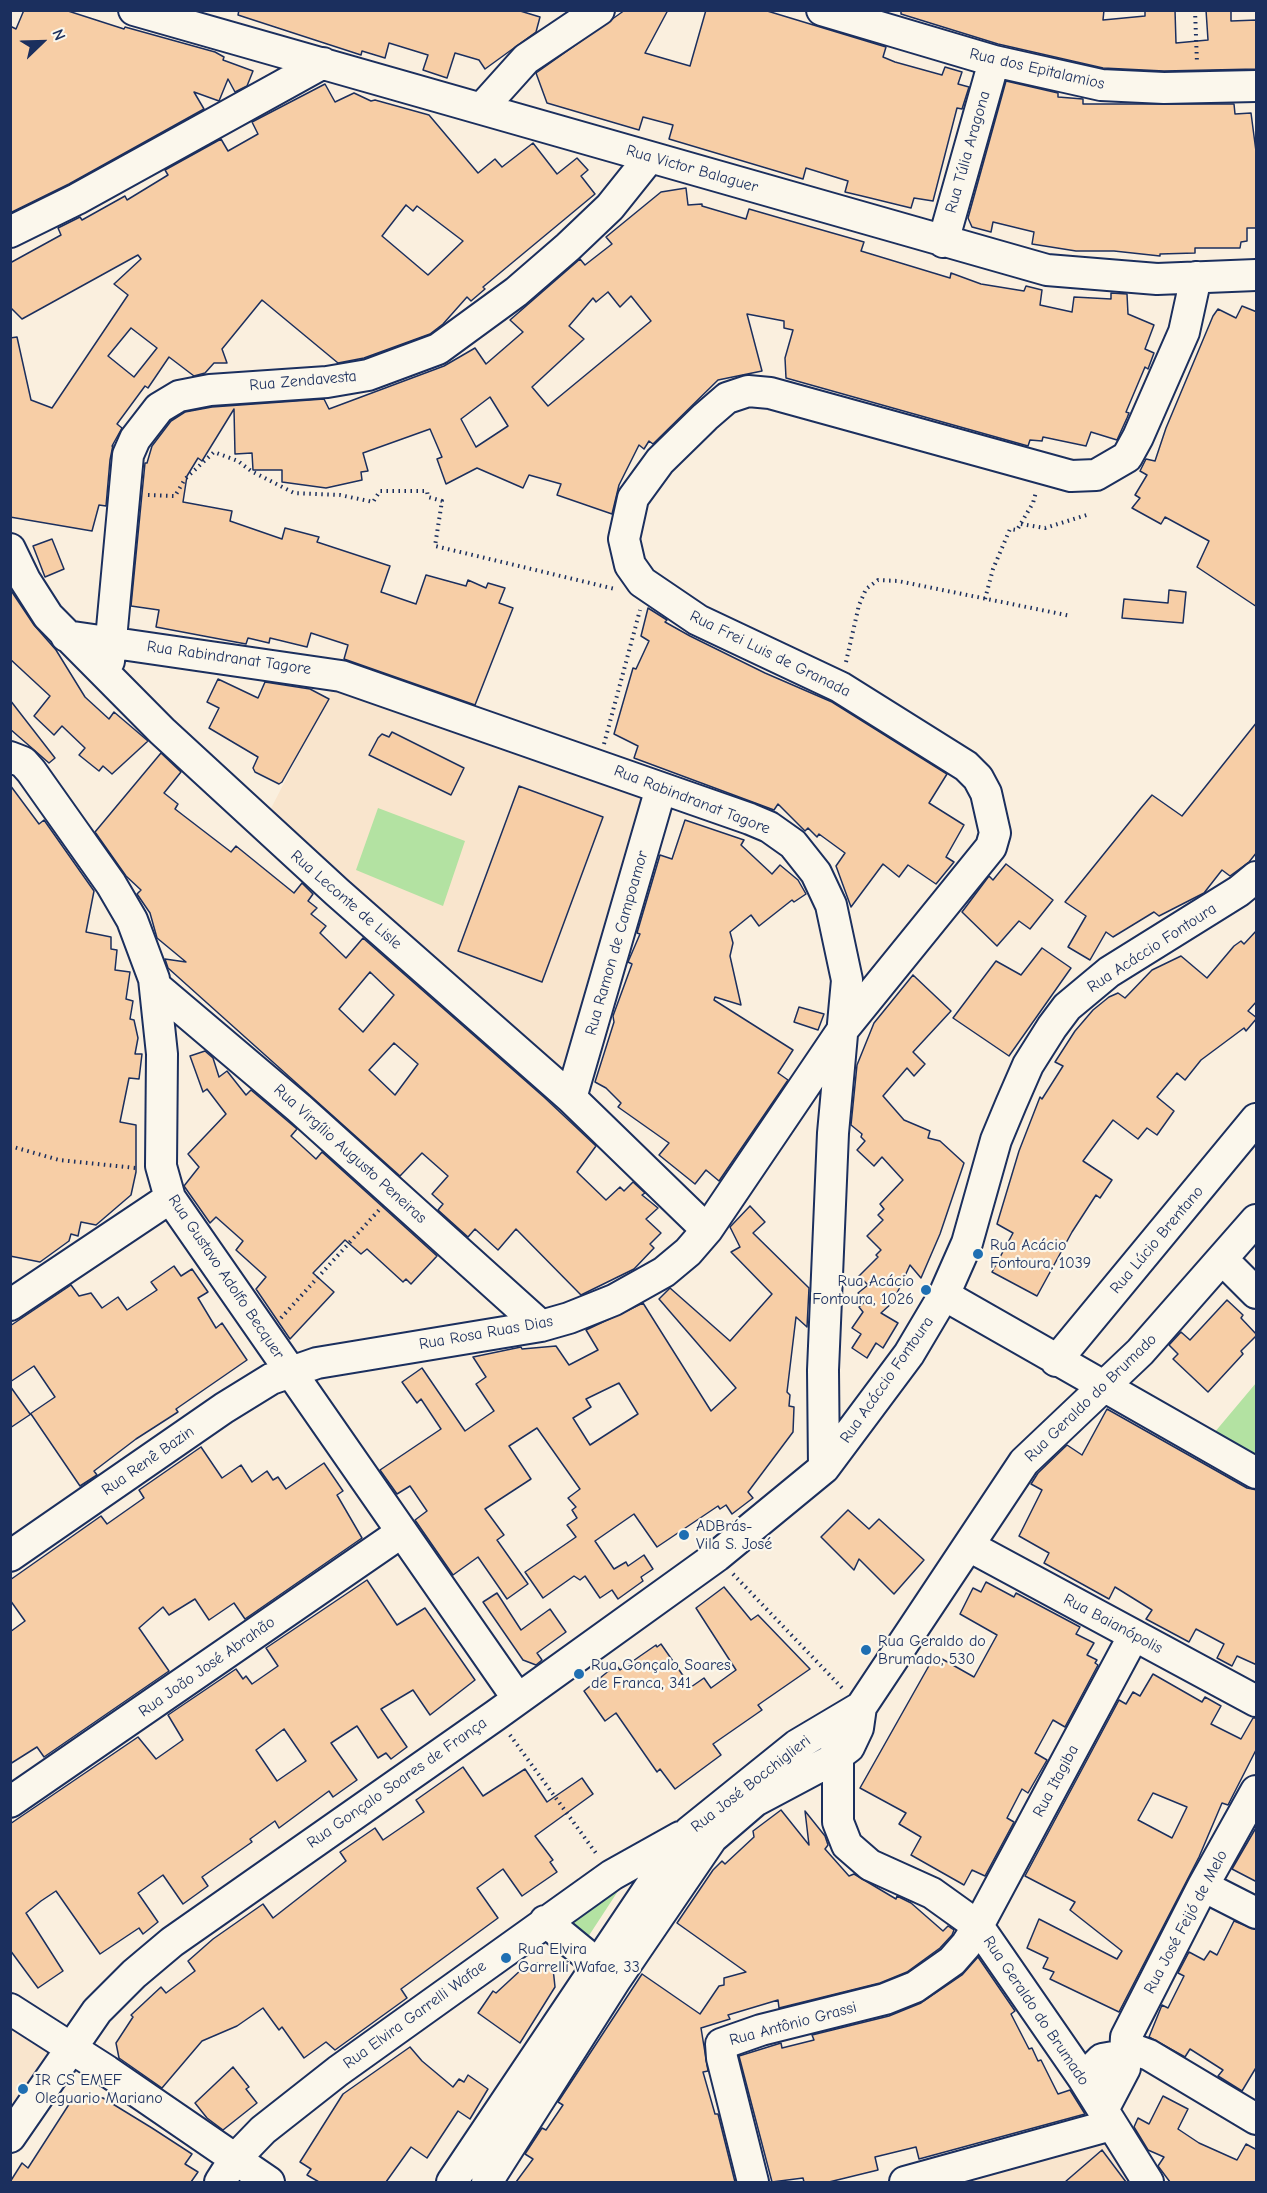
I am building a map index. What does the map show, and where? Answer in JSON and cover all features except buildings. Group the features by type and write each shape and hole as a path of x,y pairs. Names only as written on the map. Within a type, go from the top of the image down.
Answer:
{"street":[{"name":"Rua Victor Balaguer","path":"134,10 1047,270 1126,278 1257,275"},
{"path":"482,108 526,59 599,10"},
{"name":"Rua dos Epitalamios","path":"822,10 994,61 1110,87 1257,86"},
{"name":"Rua Túlia Aragona","path":"943,242 994,61"},
{"path":"10,232 98,188 323,63"},
{"name":"Rua Zendavesta","path":"107,676 128,455 147,421 169,400 210,390 327,382 368,375 438,349 516,292 568,247 610,207 650,157"},
{"name":"Rua Frei Luis de Granada","path":"841,1032 991,847 994,833 986,793 978,778 966,766 840,687 698,620 642,582 630,565 624,539 633,498 660,461 705,417 727,398 748,391 770,393 1071,476 1088,477 1103,472 1126,457 1138,437 1184,332 1196,277"},
{"name":"Rua Leconte de Lisle","path":"10,549 39,604 66,636 278,839 571,1098 707,1230"},
{"path":"66,636 112,641"},
{"name":"Rua Rabindranat Tagore","path":"112,641 341,675 600,765 769,827 793,844 816,873 831,905 846,963 848,980 841,1032 833,1133 826,1290 824,1468"},
{"name":"Rua Gustavo Adolfo Becquer","path":"10,757 23,762 31,771 111,884 132,920 155,986 162,1054 161,1166 170,1198 402,1532 507,1707"},
{"name":"Rua Ramon de Campoamor","path":"571,1098 593,1029 661,788"},
{"name":"Rua Acáccio Fontoura","path":"824,1468 909,1354 944,1295 967,1243 996,1140 1028,1065 1052,1027 1067,1007 1109,972 1239,891 1257,877"},
{"name":"Rua Virgílio Augusto Peneiras","path":"155,986 394,1193 541,1326"},
{"name":"Rua Rosa Ruas Dias","path":"289,1371 369,1353 541,1326 588,1312 664,1272 688,1252 707,1230 841,1032"},
{"name":"Rua Lúcio Brentano","path":"1056,1361 1257,1119"},
{"path":"10,1305 170,1198"},
{"name":"Rua Geraldo do Brumado","path":"861,1707 1024,1462 1047,1438 1105,1387 1257,1220"},
{"path":"1223,1260 1257,1293"},
{"path":"944,1295 1056,1361 1257,1473"},
{"name":"Rua Renê Bazin","path":"10,1556 260,1385 289,1371"},
{"name":"Rua Gonçalo Soares de França","path":"10,2137 97,2011 134,1974 172,1942 507,1707 717,1556 824,1468"},
{"name":"Rua João José Abrahão","path":"16,1788 402,1532"},
{"name":"Rua Baianópolis","path":"969,1546 1257,1701"},
{"name":"Rua Itagiba","path":"978,1926 1134,1635"},
{"name":"Rua José Bocchiglieri","path":"452,2182 607,1972 701,1835 797,1745 861,1707"},
{"name":"Rua José Bocchiglieri","path":"701,1835 838,1756 855,1738 861,1707"},
{"name":"Rua Geraldo do Brumado","path":"832,1725 838,1756 838,1822 852,1853 870,1865 932,1893 978,1926 1083,2078 1148,2182"},
{"name":"Rua José Feijó de Melo","path":"1107,2117 1125,2068 1126,2037 1203,1886 1257,1791"},
{"name":"Rua Elvira Garrelli Wafae","path":"227,2171 282,2113 545,1921 612,1875 701,1835"},
{"path":"1203,1886 1257,1913"},
{"path":"545,1921 607,1972"},
{"name":"Rua Antônio Grassi","path":"753,2182 722,2058 721,2044 760,2030 885,1999 915,1988 952,1961 978,1926"},
{"name":"Rua José Bocchiglieri","path":"487,2182 607,1972"},
{"path":"10,2009 71,2047 227,2171 269,2182"},
{"path":"1083,2078 1102,2059 1126,2051 1149,2055 1257,2120"},
{"path":"904,2182 1107,2117"}],"path":[{"path":"1195,10 1197,88"},
{"path":"123,494 175,496 185,479 214,452 238,461 251,471 294,493 340,495 373,502 380,491 427,491 428,497 441,501 435,546 450,551 538,568 620,590 633,589 642,582"},
{"path":"985,599 993,569 1010,529 1017,530 1033,503 1041,468"},
{"path":"1021,524 1045,528 1090,514"},
{"path":"840,687 859,605 866,589 878,580 898,581 1071,616"},
{"path":"600,765 643,598 642,582"},
{"path":"10,1146 59,1160 133,1168 161,1166"},
{"path":"264,1336 394,1193"},
{"path":"717,1556 769,1615 861,1707"},
{"path":"507,1707 612,1875"}],"shaded area":[{"path":"335,684 652,792 563,1082 265,820"},
{"name":"IR CS EMEF Oleguario Mariano","path":"11,2019 62,2051 11,2128"},
{"path":"1104,2133 1141,2182 921,2182"}],"green space":[{"path":"378,808 465,841 443,906 356,870"},
{"path":"1256,1383 1256,1467 1209,1439"},
{"path":"620,1888 588,1937 584,1938 564,1924"}],"place":[{"name":"Rua Acácio Fontoura, 1039","path":"978,1254"},
{"name":"Rua Acácio Fontoura, 1026","path":"926,1290"},
{"name":"ADBrás- Vila S. José","path":"684,1535"},
{"name":"Rua Geraldo do Brumado, 530","path":"866,1650"},
{"name":"Rua Gonçalo Soares de Franca, 341","path":"579,1674"},
{"name":"Rua Elvira Garrelli Wafae, 33","path":"506,1958"},
{"name":"IR CS EMEF Oleguario Mariano","path":"23,2089"}]}
